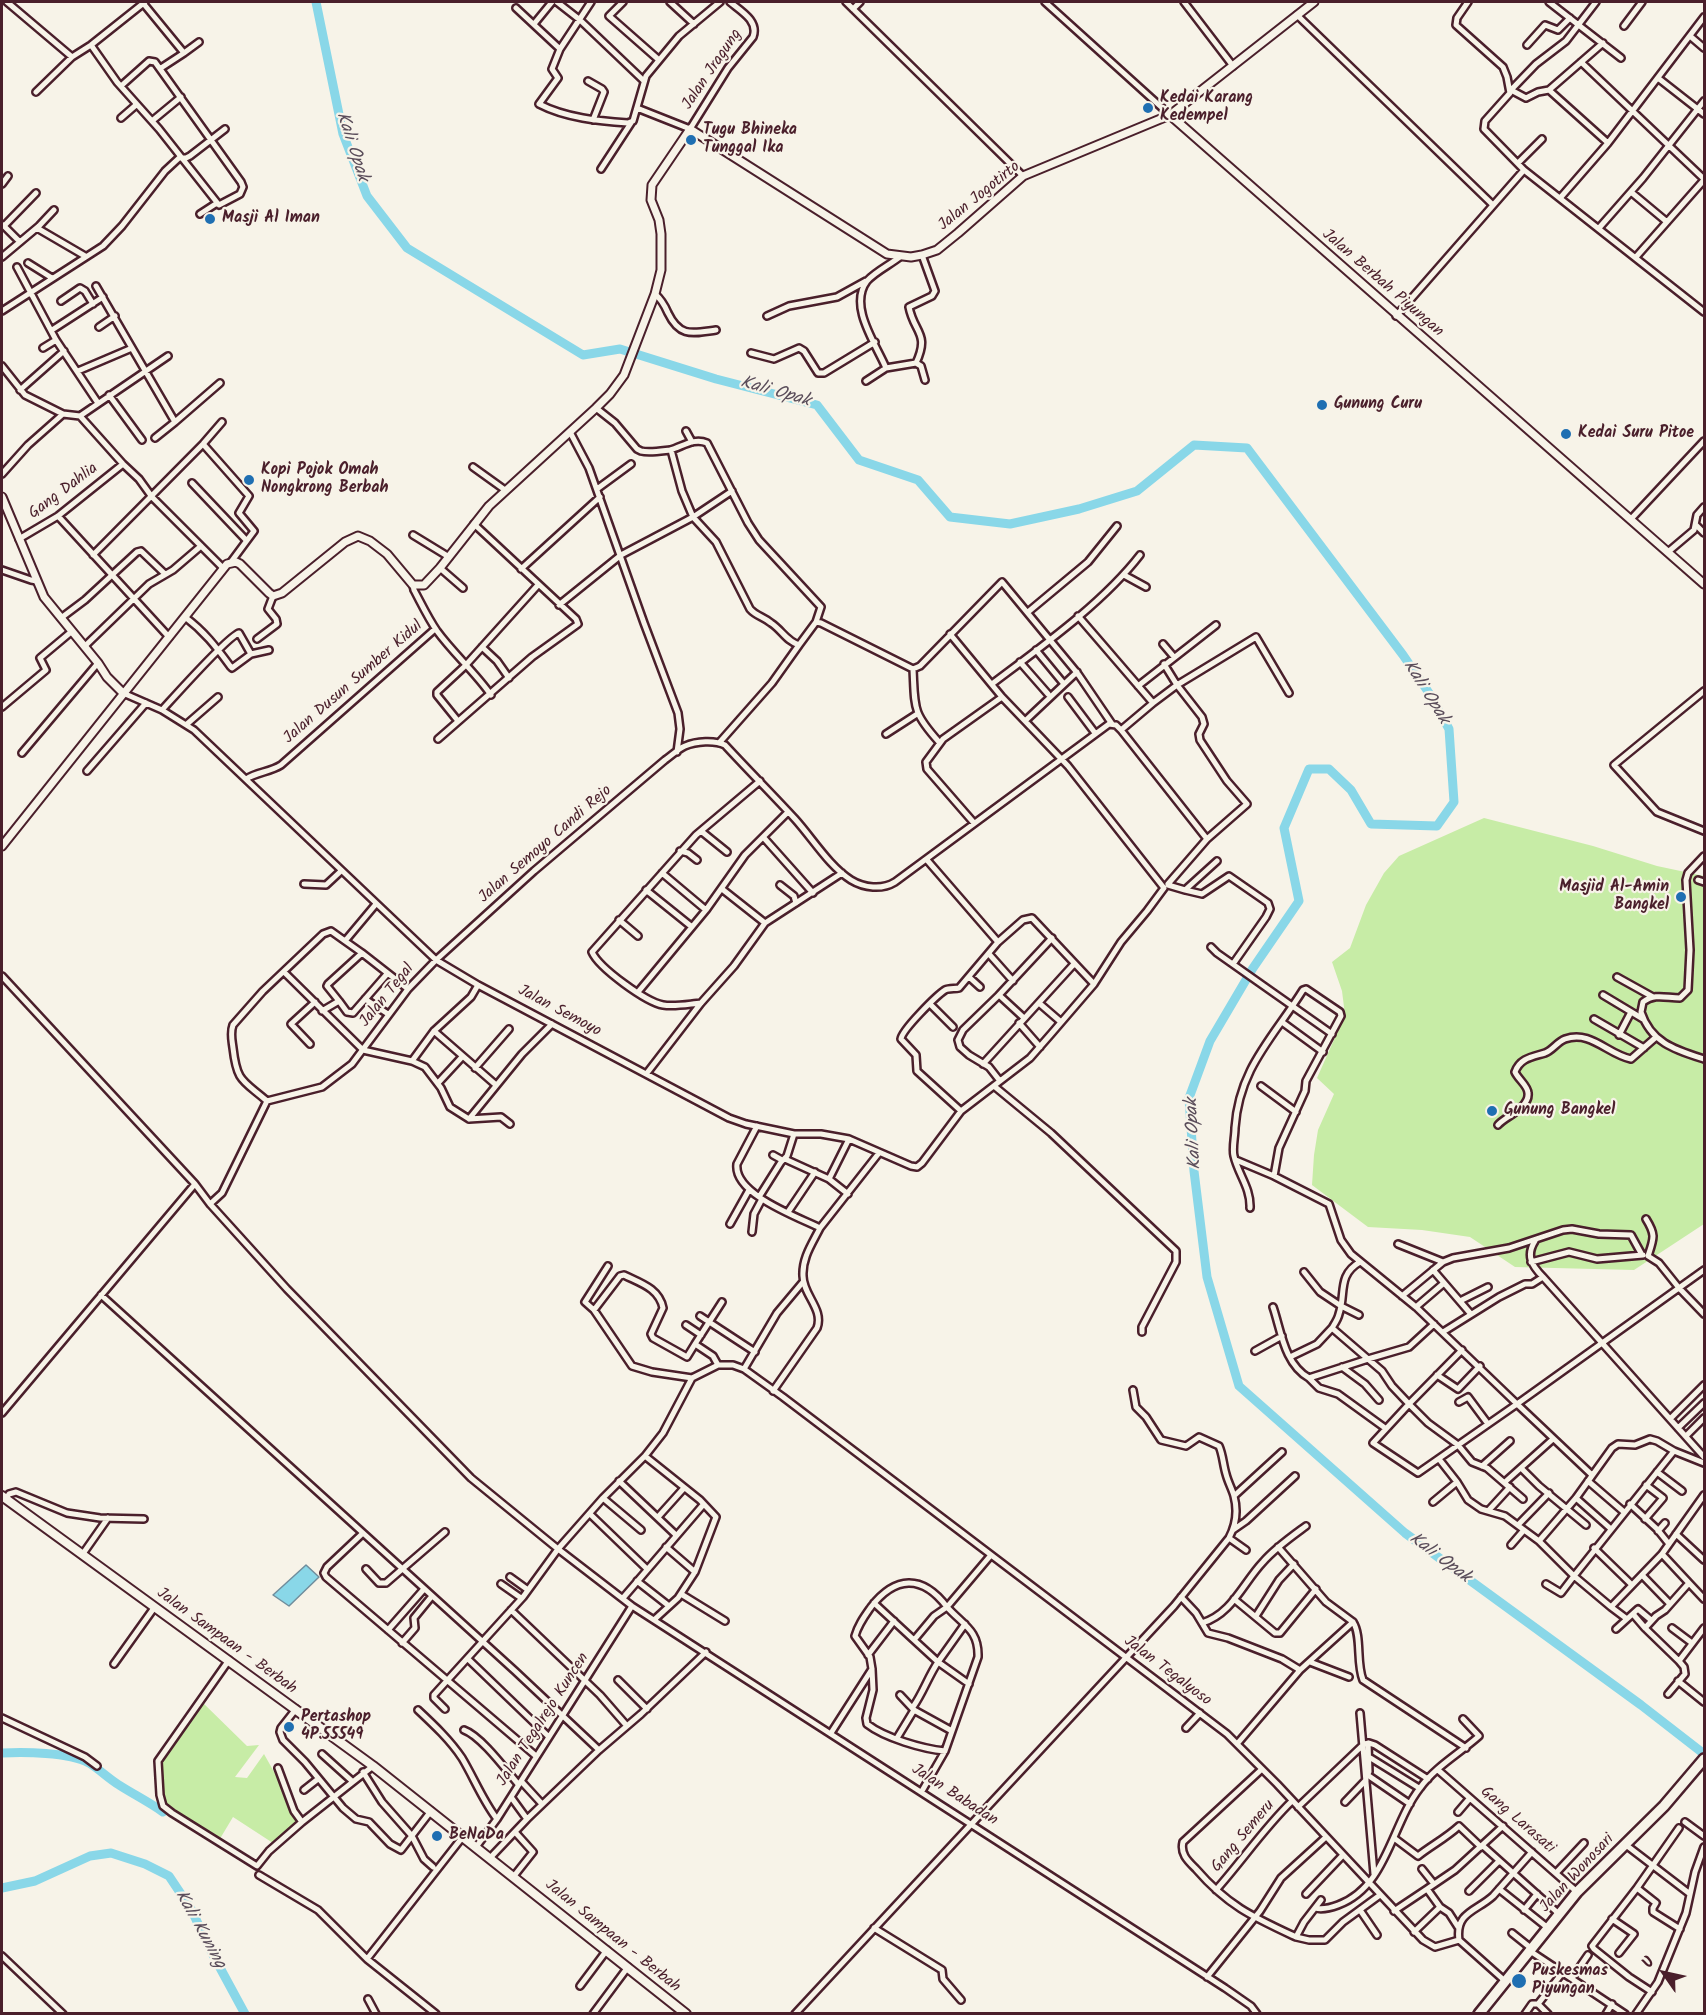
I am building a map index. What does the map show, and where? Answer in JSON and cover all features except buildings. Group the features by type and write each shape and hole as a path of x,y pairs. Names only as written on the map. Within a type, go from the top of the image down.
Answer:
{"highway":[{"name":"Jalan Wonosari","path":"1479,2013 1577,1892 1664,1806 1704,1759"}],"main road":[{"name":"Jalan Sampaan - Berbah","path":"3,1497 374,1766 686,2013"}],"street":[{"path":"7,2 72,57"},
{"path":"36,92 72,57 91,45 144,2 184,53"},
{"path":"534,24 552,2"},
{"path":"557,2 580,20 644,81"},
{"path":"591,2 560,49 552,69 558,78 539,104 593,120 631,123"},
{"path":"623,2 609,16 659,60"},
{"path":"670,2 694,24"},
{"path":"601,169 631,123 638,108 644,81 679,36 720,2"},
{"name":"Jalan Jragung","path":"690,129 728,68 756,30 755,24 730,2"},
{"path":"846,2 1023,176"},
{"path":"853,9 860,2"},
{"name":"Jalan Berbah Piyungan","path":"1045,2 1396,316 1704,584"},
{"path":"1184,2 1233,66"},
{"name":"Jalan Jogotirto","path":"690,129 887,254 922,255 937,250 1023,176 1170,116 1314,2"},
{"path":"1465,2 1456,25 1503,67 1510,90 1528,98 1538,92 1549,90 1603,43"},
{"path":"1549,2 1621,58"},
{"path":"1596,2 1566,41 1536,64 1510,90 1508,98 1484,125 1484,129 1524,170 1704,312"},
{"path":"1624,26 1642,2"},
{"path":"516,8 560,49"},
{"path":"1297,15 1493,205"},
{"path":"1561,197 1608,143 1704,17"},
{"path":"1527,45 1545,25 1558,30 1570,18"},
{"path":"1690,36 1704,48"},
{"path":"161,68 199,42"},
{"path":"91,45 120,86 152,121 217,203 221,206 240,194 243,187 155,62 149,61 120,86"},
{"path":"1581,62 1704,179 1636,257"},
{"path":"1658,78 1704,114"},
{"path":"588,81 603,89 604,92 593,120"},
{"path":"1549,90 1608,143"},
{"path":"152,121 181,97"},
{"path":"1599,228 1669,146 1704,100"},
{"path":"121,118 136,105"},
{"path":"231,562 240,564 268,594 273,596 282,593 345,542 358,536 370,541 387,554 413,585 424,585 505,490 596,408 619,383 628,366 655,294 661,270 663,252 659,220 651,200 652,185 690,129 638,108"},
{"path":"3,308 103,246 165,171 179,158 190,156 225,129"},
{"path":"1518,162 1542,139"},
{"path":"1396,316 1524,170"},
{"path":"2,184 8,176"},
{"path":"1631,192 1667,222"},
{"path":"20,242 3,225 36,193"},
{"path":"200,214 217,203"},
{"path":"2,257 37,228 54,210"},
{"path":"37,228 85,256"},
{"path":"884,268 887,254"},
{"path":"916,363 922,350 922,341 909,307 932,296 935,291 922,255"},
{"path":"767,316 789,306 837,297 868,281 901,256"},
{"path":"28,263 52,278"},
{"path":"17,267 56,340 98,403"},
{"path":"868,281 861,292 861,308 886,368"},
{"path":"96,286 175,422"},
{"path":"61,300 80,288 85,291 93,304"},
{"path":"655,294 674,324 680,329 690,333 716,330"},
{"path":"52,330 103,297"},
{"path":"99,327 115,316"},
{"path":"43,348 56,340"},
{"path":"751,353 774,359 799,348 804,351 819,373 824,373 875,342"},
{"path":"78,371 132,348"},
{"path":"20,390 64,351"},
{"path":"80,416 168,356"},
{"path":"866,381 886,368 916,363 921,366 925,380"},
{"path":"2,366 26,395 63,414 80,416 139,479 152,497 223,568"},
{"path":"155,438 220,383"},
{"path":"109,395 142,440"},
{"path":"596,408 615,423 637,449 646,452 671,450 701,440 706,443 759,540 821,607 816,622 772,683 719,742"},
{"path":"2,474 28,445 63,414"},
{"path":"93,555 152,497 222,422"},
{"path":"686,431 692,442"},
{"path":"570,432 589,468 679,716 677,752"},
{"path":"1631,519 1704,441"},
{"path":"2,846 254,531 239,513 249,496 203,444"},
{"path":"671,450 682,491 693,517 716,543 750,609 755,615 771,622 786,638 799,645"},
{"name":"Gang Dahlia","path":"19,539 58,516 123,464"},
{"path":"597,489 631,464"},
{"path":"473,467 505,490"},
{"path":"192,483 246,540"},
{"path":"559,605 621,555 693,517 732,491"},
{"path":"2,497 44,597 85,646 107,677 123,693"},
{"path":"521,569 600,497"},
{"path":"1668,552 1694,530 1697,513 1704,507"},
{"path":"58,516 169,637"},
{"path":"438,739 532,657 578,624 576,619 474,524"},
{"path":"1696,525 1704,533"},
{"path":"1028,612 1088,561 1117,526"},
{"path":"413,535 449,557"},
{"path":"85,646 149,584 180,565 201,546"},
{"path":"61,618 140,551 165,574"},
{"path":"992,684 1078,616 1124,575 1140,555"},
{"path":"440,568 463,588"},
{"path":"2,570 37,580"},
{"path":"1124,575 1146,586"},
{"path":"913,669 920,666 1008,576"},
{"path":"1002,582 1077,672 1113,724 1207,839"},
{"name":"Jalan Dusun Sumber Kidul","path":"246,779 281,765 435,629 413,585"},
{"path":"458,721 436,694 465,666 538,585"},
{"path":"257,639 277,624 268,609 273,596"},
{"path":"1078,616 1153,703"},
{"path":"185,617 204,631 232,668 251,654 269,650"},
{"path":"816,622 913,669"},
{"path":"1138,686 1216,625"},
{"path":"435,629 465,666 481,681 490,695"},
{"path":"2,707 46,670 40,658 72,632"},
{"path":"162,710 237,633 251,654"},
{"path":"950,634 1002,697 1061,758 1166,886 1202,894 1229,876 1269,903 1266,917 1233,964"},
{"path":"1120,730 1177,685 1256,637 1289,693"},
{"path":"1163,644 1174,657"},
{"path":"482,647 509,678"},
{"path":"1036,650 1064,684"},
{"path":"1020,662 1048,694"},
{"path":"22,753 98,663"},
{"path":"1094,984 1032,918 1022,920 998,942 959,988 945,990 930,1004 903,1031 901,1039 916,1055 917,1071 961,1111 1030,1058 1094,984 1114,950 1166,886 1207,839 1246,807 1247,802 1227,781 1200,740 1198,734 1204,724 1202,717 1164,664"},
{"path":"913,669 917,714 939,742"},
{"path":"1025,721 1077,672"},
{"path":"1704,691 1614,765 1657,812 1704,831"},
{"name":"Jalan Semoyo","path":"123,693 187,724 436,960 478,985 647,1073 720,1114 757,1126 794,1134 821,1134 849,1139 917,1167 961,1111"},
{"path":"187,724 218,697"},
{"path":"974,824 925,766 939,742 1002,697"},
{"path":"1068,697 1095,733"},
{"path":"87,771 146,703"},
{"path":"886,734 917,714"},
{"path":"677,752 685,746 719,742 725,745 842,873 857,883 874,888 896,882 1095,733 1106,725 1113,724"},
{"name":"Jalan Semoyo Candi Rejo","path":"436,960 534,871 677,752"},
{"path":"701,1003 662,1005 638,992 608,970 592,952 681,851 701,831 760,782"},
{"path":"638,992 706,910 740,862 788,812"},
{"path":"701,831 727,852"},
{"path":"764,838 813,893"},
{"path":"681,851 697,860"},
{"path":"1617,977 1653,997 1680,998 1688,990 1690,950 1686,879 1688,873 1704,856"},
{"path":"927,860 998,942"},
{"path":"1185,890 1217,861"},
{"path":"304,884 326,885 341,871"},
{"path":"662,873 706,910"},
{"path":"647,1073 701,1003 734,966 765,923 842,873"},
{"path":"780,885 794,896 796,903"},
{"path":"722,889 765,923"},
{"path":"646,890 692,927"},
{"path":"345,941 376,904"},
{"path":"620,920 638,936"},
{"path":"267,1101 247,1086 237,1074 231,1032 233,1025 262,991 327,931 331,931 362,953 408,989"},
{"path":"1000,1081 989,1067 960,1047 958,1040 963,1030 1013,981 1052,938"},
{"path":"1211,947 1332,1034"},
{"path":"362,953 327,986 350,1014 387,974"},
{"path":"989,954 1013,981"},
{"name":"Jalan Tegal","path":"363,1050 408,989 436,960"},
{"path":"983,1064 1074,964"},
{"path":"284,972 363,1050 412,1061 425,1067 438,1083 450,1107 469,1119 501,1117 510,1124"},
{"name":"Jalan Babadan","path":"2,976 195,1184 210,1204 287,1289 471,1478 632,1606 1241,1998 1255,2013"},
{"path":"969,977 980,987"},
{"path":"412,1061 434,1031 468,1000 478,985"},
{"path":"1250,1208 1246,1184 1234,1155 1236,1118 1242,1091 1255,1059 1303,990 1306,989 1340,1012 1341,1016 1306,1081 1305,1091 1279,1148 1274,1176"},
{"path":"999,995 1022,1020 1040,1047"},
{"path":"1603,995 1643,1018"},
{"path":"1653,997 1643,1002 1641,1012 1655,1038 1670,1047 1704,1059"},
{"path":"364,999 388,1014"},
{"path":"322,1011 339,1001"},
{"path":"310,1044 291,1024 315,1002"},
{"path":"1039,1003 1061,1022"},
{"path":"930,1004 953,1027"},
{"path":"1619,1035 1631,1012"},
{"path":"1594,1019 1644,1048"},
{"path":"1282,1022 1323,1052"},
{"path":"469,1119 496,1085 552,1024"},
{"path":"476,1068 509,1029"},
{"path":"434,1031 496,1085"},
{"path":"1498,1125 1512,1116 1527,1098 1528,1091 1515,1072 1519,1065 1533,1054 1547,1052 1561,1041 1576,1038 1593,1040 1629,1059 1655,1038"},
{"path":"267,1101 322,1088 352,1064 363,1050"},
{"path":"438,1083 462,1057"},
{"path":"994,1086 1051,1133 1176,1251 1176,1262 1142,1327 1142,1332"},
{"path":"1261,1086 1296,1112"},
{"path":"210,1204 219,1198 267,1101"},
{"path":"757,1126 739,1158 736,1167 739,1176 749,1190 760,1198 819,1230"},
{"path":"752,1232 754,1214 760,1198 784,1159 794,1134"},
{"path":"830,1179 849,1139"},
{"path":"774,1391 819,1322 818,1312 803,1282 804,1260 819,1230 879,1153"},
{"path":"773,1155 830,1179 848,1194"},
{"path":"1236,1160 1329,1204 1341,1240 1351,1254 1416,1307 1592,1475"},
{"path":"788,1212 814,1172"},
{"path":"2,1413 195,1184"},
{"path":"730,1224 749,1190"},
{"path":"1645,1256 1654,1237 1646,1219"},
{"path":"1402,1296 1443,1262 1572,1229 1599,1234 1631,1235 1645,1256 1659,1263 1704,1314"},
{"path":"1536,1240 1529,1253 1531,1262 1704,1457"},
{"path":"1398,1244 1443,1262"},
{"path":"1531,1262 1569,1252 1597,1259 1645,1256"},
{"path":"1290,1357 1317,1344 1332,1328 1339,1316 1345,1276 1348,1270 1360,1262"},
{"path":"608,1266 585,1302 594,1310 632,1366 652,1372 692,1378 718,1365 733,1365 744,1370 777,1312 803,1282"},
{"path":"1433,1270 1470,1313"},
{"path":"1462,1350 1372,1443 1418,1473 1704,1270"},
{"path":"1304,1272 1317,1289 1359,1316"},
{"path":"594,1310 620,1276 624,1275 654,1290 663,1308 651,1334 653,1338 687,1358 722,1302"},
{"path":"1443,1332 1470,1313 1523,1284 1532,1284 1543,1277"},
{"path":"1416,1307 1444,1283"},
{"path":"1460,1301 1488,1287"},
{"path":"101,1295 483,1642 598,1750"},
{"path":"1273,1307 1290,1357 1297,1368 1319,1388 1338,1395 1385,1428"},
{"path":"700,1316 755,1352"},
{"path":"1309,1377 1409,1347 1434,1324"},
{"path":"686,1326 701,1335"},
{"path":"1332,1328 1382,1371 1392,1386 1428,1423 1458,1445 1472,1462 1487,1468 1522,1499"},
{"path":"1255,1351 1282,1336"},
{"path":"695,1344 713,1356 718,1365"},
{"path":"1437,1374 1458,1389 1480,1366"},
{"path":"1342,1367 1365,1384 1379,1400"},
{"name":"Jalan Tegalyoso","path":"744,1370 783,1397 1200,1713 1237,1744 1414,1932 1429,1945 1435,1947 1459,1940"},
{"path":"445,1709 434,1698 434,1695 511,1610 558,1549 603,1498 645,1456 663,1433 692,1378"},
{"path":"1670,1419 1704,1385"},
{"path":"795,2013 1125,1658 1229,1538 1236,1512 1234,1496 1219,1446 1199,1437 1186,1446 1161,1440 1134,1404 1133,1390"},
{"path":"1459,1402 1468,1397 1488,1424"},
{"path":"1678,1428 1704,1403"},
{"path":"1686,1436 1704,1418"},
{"path":"1505,1482 1553,1439"},
{"path":"1539,1541 1576,1498 1612,1448 1618,1444 1635,1445 1650,1439 1704,1463"},
{"path":"1482,1466 1510,1441"},
{"path":"1546,1584 1561,1593 1594,1548 1674,1451"},
{"path":"1234,1496 1282,1452"},
{"path":"645,1456 704,1505 716,1518 695,1572 681,1594 655,1619"},
{"path":"1439,1459 1474,1506 1505,1516 1518,1525 1539,1541 1574,1576 1627,1619"},
{"path":"1521,1468 1586,1525"},
{"path":"1657,1472 1682,1491"},
{"path":"1233,1530 1295,1476"},
{"path":"619,1481 676,1535"},
{"path":"1588,1481 1624,1512"},
{"path":"1433,1502 1457,1482"},
{"path":"1645,1519 1663,1498 1646,1485"},
{"path":"1489,1510 1510,1487"},
{"path":"658,1517 684,1488"},
{"path":"3,1497 16,1492 63,1512 108,1518 144,1518"},
{"path":"1518,1525 1549,1493"},
{"path":"1611,1607 1662,1554 1704,1496"},
{"path":"603,1498 641,1530"},
{"path":"1576,1498 1611,1528"},
{"path":"1630,1504 1669,1544"},
{"path":"623,1598 704,1505"},
{"path":"590,1514 647,1569"},
{"path":"82,1555 108,1518"},
{"path":"1658,1531 1665,1523"},
{"path":"1202,1623 1216,1618 1225,1611 1262,1563 1278,1547 1306,1526"},
{"path":"1511,1545 1524,1530"},
{"path":"366,1569 381,1584 386,1583 445,1532"},
{"path":"363,1533 327,1566 324,1575 537,1756"},
{"path":"1676,1534 1704,1560"},
{"path":"1229,1538 1246,1550"},
{"path":"666,1547 695,1572"},
{"path":"1278,1547 1326,1602 1353,1622 1356,1632 1358,1670 1363,1680 1466,1748"},
{"path":"1594,1548 1631,1584"},
{"path":"1662,1554 1704,1599"},
{"path":"915,1640 934,1616 947,1607 991,1555"},
{"path":"1256,1616 1280,1580 1294,1564"},
{"path":"1641,1575 1670,1604"},
{"path":"510,1577 528,1590"},
{"path":"637,1581 669,1606"},
{"path":"1645,1628 1689,1583"},
{"path":"501,1584 521,1598"},
{"path":"922,1791 945,1751 979,1651 975,1636 926,1587 896,1584 886,1590 874,1603 857,1628 855,1636 868,1655 872,1669 873,1690 867,1723 880,1732 935,1750 945,1751"},
{"path":"1234,1599 1275,1633 1280,1633 1316,1589"},
{"path":"388,1630 424,1590"},
{"path":"681,1594 725,1621"},
{"path":"402,1643 415,1628 414,1618 432,1596"},
{"path":"1180,1597 1191,1606 1208,1633 1228,1638 1282,1659 1300,1670"},
{"path":"874,1603 938,1662 969,1684"},
{"name":"Jalan Tegalrejo Kuncen","path":"476,1847 497,1819 632,1606"},
{"path":"114,1664 154,1608"},
{"path":"1616,1629 1638,1609 1651,1620"},
{"path":"511,1610 600,1695 627,1726"},
{"path":"1633,1614 1685,1670 1685,1674 1668,1694"},
{"path":"868,1655 894,1621"},
{"path":"1237,1744 1300,1670 1353,1622"},
{"path":"897,1738 921,1695 925,1683 965,1624"},
{"path":"1672,1628 1692,1643"},
{"path":"1679,1661 1704,1628"},
{"path":"490,1858 598,1750 647,1708 706,1652"},
{"path":"468,1659 549,1737"},
{"path":"229,1660 158,1761 160,1795 163,1806 171,1813 257,1866 269,1851 302,1822 363,1772 374,1766"},
{"path":"1310,1662 1349,1677"},
{"path":"831,1733 872,1669"},
{"path":"618,1680 647,1708"},
{"path":"1678,1681 1704,1702"},
{"path":"900,1695 914,1708 952,1731"},
{"path":"296,1708 280,1732 283,1740 305,1762 332,1798 356,1819 369,1822 399,1850 431,1811"},
{"path":"418,1710 440,1731 460,1756 489,1809 497,1819"},
{"path":"1186,1728 1200,1713"},
{"path":"1345,1802 1368,1778 1369,1757 1360,1713"},
{"path":"2,1718 85,1757 97,1766"},
{"path":"1315,1908 1326,1908 1351,1899 1369,1883 1419,1788 1479,1736 1463,1719"},
{"path":"464,1730 470,1732 542,1804"},
{"path":"1366,1744 1375,1872"},
{"path":"1298,1807 1366,1744 1375,1745 1428,1779"},
{"path":"322,1754 352,1781"},
{"path":"1369,1757 1419,1788"},
{"path":"278,1768 291,1803 302,1822"},
{"path":"1262,1769 1183,1842 1181,1849 1185,1857 1233,1905 1296,1937 1309,1941 1325,1940 1344,1922 1380,1895"},
{"name":"Gang Larasati","path":"1438,1770 1577,1892"},
{"path":"363,1772 382,1802 412,1836 424,1858 433,1867"},
{"path":"1368,1778 1410,1804"},
{"path":"304,1790 318,1779"},
{"path":"511,1797 527,1819"},
{"path":"1458,1812 1470,1798"},
{"name":"Gang Semeru","path":"1216,1890 1270,1823 1292,1801"},
{"path":"1685,1822 1704,1836"},
{"path":"1394,1838 1418,1856 1459,1826 1559,1914"},
{"path":"1394,1911 1451,1874 1503,1826"},
{"path":"1652,1992 1594,1949 1593,1944 1637,1888 1679,1828"},
{"path":"514,1876 533,1852 515,1832"},
{"path":"1207,1977 1281,1878 1326,1837"},
{"path":"367,1959 461,1839"},
{"path":"1556,1873 1584,1843"},
{"path":"1626,1845 1690,1894"},
{"path":"1636,2013 1658,1982 1680,1929 1704,1847"},
{"path":"1458,1927 1474,1908 1486,1903 1532,1852"},
{"path":"1306,1894 1343,1856"},
{"path":"1469,1891 1499,1861"},
{"path":"1422,1869 1434,1884"},
{"path":"259,1875 318,1910 367,1959 436,2013"},
{"path":"1637,1888 1656,1904 1653,1912 1680,1929"},
{"path":"1426,1889 1440,1907 1449,1913 1458,1927 1459,1940 1505,1981"},
{"path":"1499,1889 1548,1928"},
{"path":"1524,1910 1537,1894"},
{"path":"1296,1937 1321,1899"},
{"path":"1414,1932 1440,1907"},
{"path":"1360,1910 1377,1935"},
{"path":"1612,1919 1634,1934 1619,1953"},
{"path":"874,1928 942,1970 943,1979 961,2000"},
{"path":"1512,1933 1531,1950 1625,2013"},
{"path":"580,1986 607,1950"},
{"path":"1572,1978 1588,1955"},
{"path":"2,1956 63,2013"},
{"path":"593,2013 628,1967"},
{"path":"1538,2004 1563,1972"},
{"path":"368,1999 376,2013"},
{"path":"1525,2013 1532,2004 1538,2004 1548,2013"},
{"path":"1606,2013 1612,2004"}],"green space":[{"path":"1484,818 1593,846 1657,866 1704,876 1704,1224 1634,1270 1515,1267 1470,1237 1422,1230 1368,1227 1312,1185 1318,1130 1334,1094 1317,1078 1345,1015 1342,991 1332,962 1350,948 1366,905 1384,873 1399,856"},
{"path":"200,1700 247,1746 259,1745 235,1777 247,1778 264,1754 302,1822 276,1845 233,1817 218,1842 163,1806 158,1761"}],"water":[{"path":"306,1565 319,1577 289,1606 273,1595"}],"waterway":[{"name":"Kali Opak","path":"316,2 343,134 367,196 407,248 583,355 620,349 716,379 817,405 859,460 918,480 950,517 1010,524 1079,509 1137,491 1194,445 1247,448 1429,693 1449,729 1454,802 1437,826 1371,824 1351,790 1329,769 1309,769 1284,828 1299,901 1253,968 1210,1041 1189,1098 1194,1171 1207,1277 1239,1386 1405,1533 1641,1705 1704,1754"},
{"path":"2,1753 46,1754 80,1759 163,1812"},
{"name":"Kali Kuning","path":"2,1888 35,1881 90,1856 111,1853 145,1864 169,1876 191,1909 245,2014"}],"place":[{"name":"Kedai Karang Kedempel","path":"1148,108"},
{"name":"Tugu Bhineka Tunggal Ika","path":"691,140"},
{"name":"Masji Al Iman","path":"210,219"},
{"name":"Gunung Curu","path":"1322,405"},
{"name":"Kedai Suru Pitoe","path":"1566,434"},
{"name":"Kopi Pojok Omah Nongkrong Berbah","path":"249,480"},
{"name":"Masjid Al-Amin Bangkel","path":"1681,897"},
{"name":"Gunung Bangkel","path":"1492,1111"},
{"name":"Pertashop 4P.55549","path":"289,1727"},
{"name":"BeNaDa","path":"437,1836"},
{"name":"Puskesmas Piyungan","path":"1519,1981"}]}
